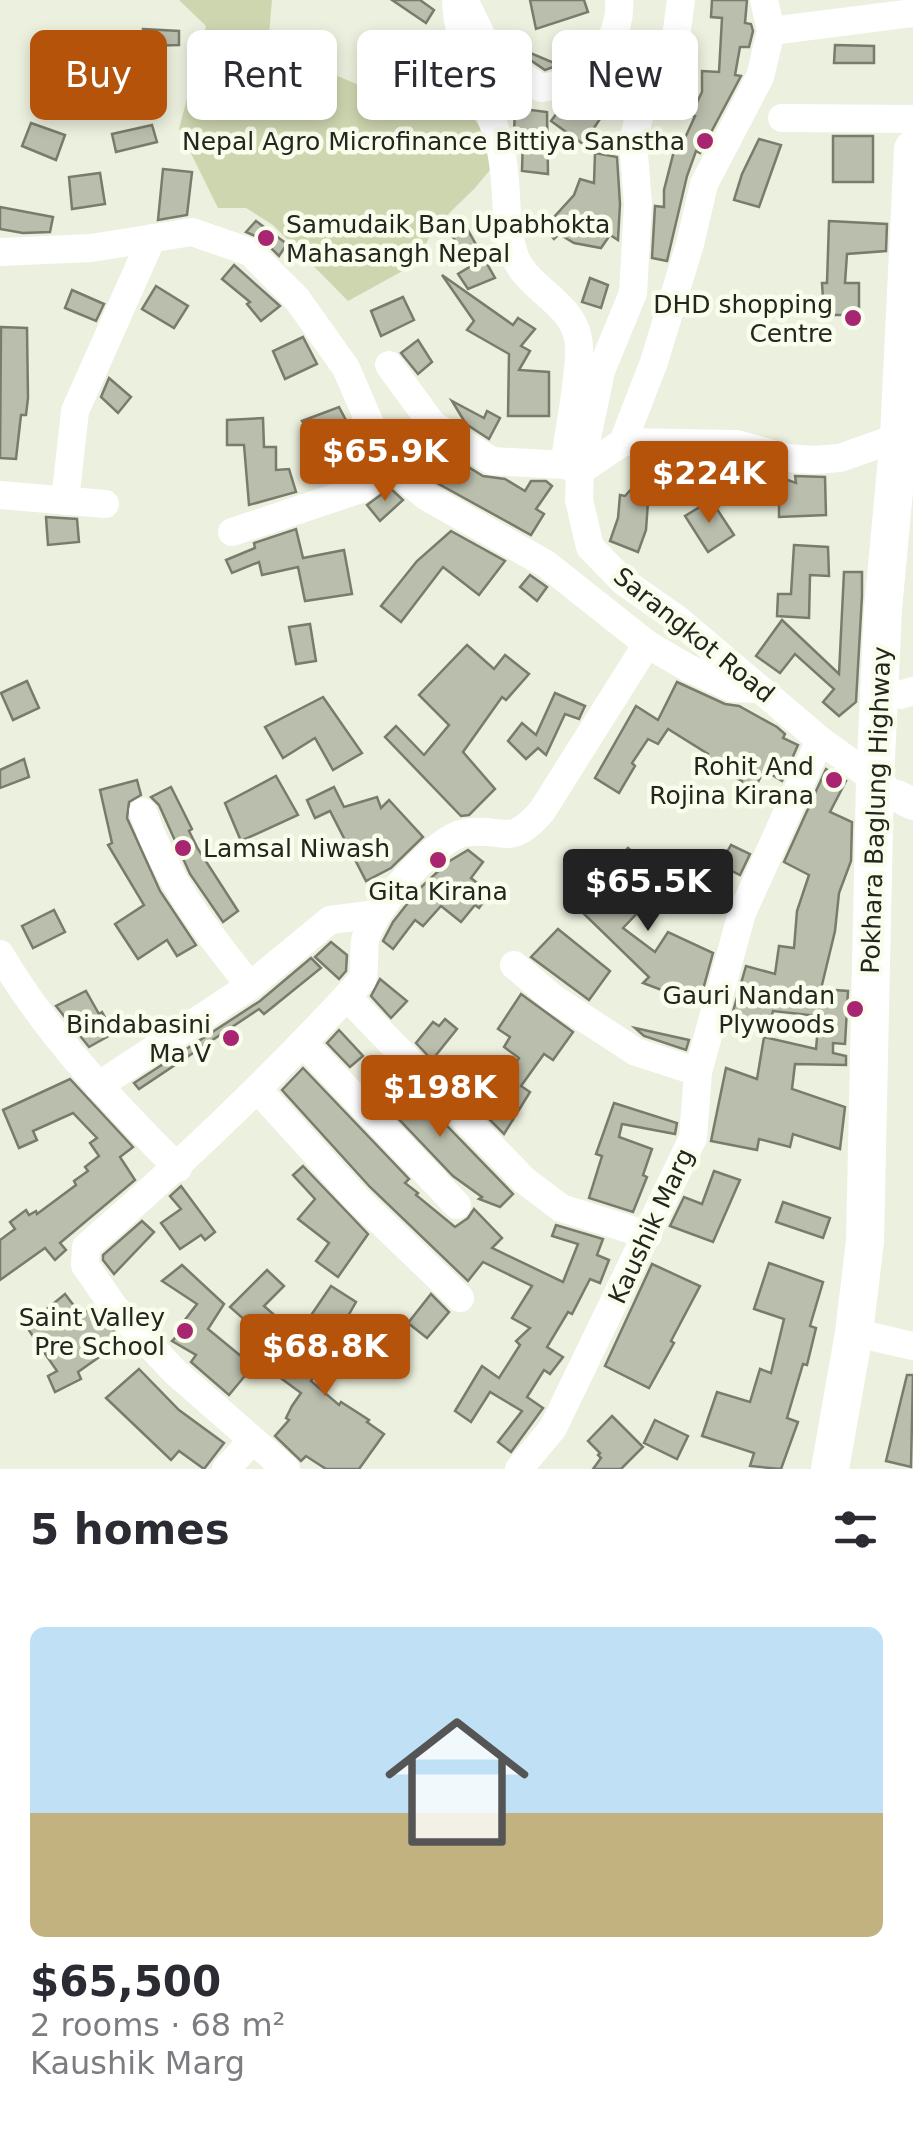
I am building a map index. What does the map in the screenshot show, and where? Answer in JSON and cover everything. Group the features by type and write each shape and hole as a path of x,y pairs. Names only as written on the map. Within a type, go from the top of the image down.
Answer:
{"highway":[{"name":"Pokhara Baglung Highway","path":"830,1469 854,1333 865,1240 895,793 907,693 906,451 913,150"},
{"name":"Pokhara Baglung Highway","path":"851,1469 886,1240 895,793 883,609 906,451"}],"street":[{"path":"456,0 461,34 500,144 514,255 530,279 551,295 570,319 579,344 572,468"},
{"path":"464,0 492,57 541,88 572,80 605,50 621,21 620,0"},
{"name":"Sarangkot Road","path":"681,0 674,52 640,113 633,142 638,204 633,293 601,371 572,468 590,547 624,582 678,619 820,740 895,793"},
{"path":"623,442 654,362 704,184 760,77 771,31 764,0"},
{"path":"771,31 913,13"},
{"path":"782,118 913,119"},
{"path":"0,252 91,248 192,232 250,252 298,299 346,368 388,463 427,497 546,564 648,644 724,685 741,690 760,689"},
{"path":"65,501 75,411 152,238"},
{"path":"388,365 433,425 492,461 572,468 623,442 737,444 787,458 814,460 906,451"},
{"path":"232,532 361,490 388,463"},
{"path":"0,495 105,504"},
{"path":"286,1469 174,1371 114,1307 84,1265 86,1247 259,1091 347,997 362,980 366,967 365,940 376,914 440,846 462,833 510,835 526,830 648,644"},
{"name":"Kaushik Marg","path":"519,1469 553,1428 693,1138 698,1072 742,913 820,740"},
{"path":"143,812 153,841 186,904 250,986"},
{"path":"98,1086 250,986 330,920 376,914"},
{"path":"0,954 68,1052 178,1168"},
{"path":"514,965 553,998 636,1052 698,1072"},
{"path":"347,997 524,1180 560,1208 648,1235"},
{"path":"304,1044 457,1204"},
{"path":"259,1091 357,1199 460,1298"},
{"path":"874,1337 913,1346"},
{"path":"226,1469 252,1441"}],"green space":[{"path":"179,0 272,0 269,30 205,30 206,26"},
{"path":"337,76 357,84 357,120 475,120 499,159 433,229 417,263 348,301 273,225 246,208 218,208 179,129 187,98 187,120 337,120"}],"building":[{"path":"392,0 420,0 434,10 426,23"},
{"path":"530,0 584,0 588,12 536,29"},
{"path":"712,0 747,0 745,23 751,24 753,31 749,47 740,47 735,75 741,76 700,153 696,151 667,261 652,258 655,206 664,207 664,190 675,147 680,149 693,120 698,120 702,71 719,72 722,18 711,17"},
{"path":"167,30 179,31 179,45 167,45"},
{"path":"835,45 874,46 874,63 834,63"},
{"path":"532,54 552,62 552,67 545,70 532,61"},
{"path":"532,110 547,112 548,174 522,171 523,136 514,134 515,120 532,120"},
{"path":"552,120 599,120 587,147"},
{"path":"31,123 65,135 56,160 22,146"},
{"path":"152,125 157,142 116,152 112,134"},
{"path":"833,136 873,136 873,182 833,182"},
{"path":"759,139 781,145 759,207 734,200"},
{"path":"595,153 617,157 618,240 610,235 601,248 574,243 559,234 554,239 544,228 574,195 580,179 594,183"},
{"path":"163,169 192,172 187,215 158,220"},
{"path":"100,173 105,204 72,209 69,177"},
{"path":"0,207 53,217 50,232 0,229"},
{"name":"Samudaik Ban Upabhokta Mahasangh Nepal","path":"256,221 287,244 279,256 262,239 246,232"},
{"path":"829,221 887,224 886,251 847,254 845,283 859,283 859,315 824,315 822,283 827,283"},
{"path":"465,225 495,278 468,289 458,274 471,266 451,234"},
{"path":"234,265 280,306 261,321 247,304 250,302 222,279"},
{"path":"442,275 513,325 518,318 535,329 521,346 530,351 519,370 549,372 549,416 508,416 509,354 467,330 474,321"},
{"path":"590,278 608,285 601,308 582,302"},
{"path":"156,286 188,306 174,328 142,309"},
{"path":"72,290 104,304 96,321 65,308"},
{"path":"403,297 414,320 381,336 371,311"},
{"path":"1,327 27,328 28,398 26,415 21,415 16,459 0,458"},
{"path":"303,337 317,364 285,379 273,351"},
{"path":"418,340 432,362 418,374 401,353"},
{"path":"109,378 131,397 118,413 101,397"},
{"path":"452,401 484,418 487,411 500,418 489,439 466,424"},
{"path":"339,407 367,460 324,479 316,466 325,460 302,421"},
{"path":"263,418 264,447 276,447 276,470 289,469 296,492 249,505 244,445 227,445 227,420"},
{"path":"436,447 483,476 505,479 525,491 531,481 546,481 552,486 536,509 544,514 531,535 437,483 423,470"},
{"path":"666,460 734,461 796,483 795,476 825,477 826,515 779,517 779,500 739,484 744,481 666,481"},
{"path":"644,475 660,489 648,502 646,530 638,552 610,541 620,495 625,496"},
{"path":"390,488 403,500 380,521 367,505"},
{"path":"711,500 734,535 708,552 685,516"},
{"path":"46,517 77,519 79,542 48,545"},
{"path":"296,529 303,558 344,550 352,594 305,601 298,567 262,575 259,562 232,573 226,560 255,548 254,543"},
{"path":"451,531 505,561 479,595 443,567 401,622 381,606 417,561"},
{"path":"794,545 828,547 829,576 810,575 809,618 777,616 778,594 791,594"},
{"path":"844,572 862,572 862,596 856,702 839,716 823,702 834,689 795,654 780,673 756,656 782,620 839,674"},
{"path":"530,575 547,587 537,601 520,587"},
{"path":"310,624 316,661 296,664 289,627"},
{"path":"467,645 494,669 505,655 529,674 506,700 502,697 463,752 495,789 469,815 461,816 385,737 396,726 424,755 449,725 419,695"},
{"path":"27,681 39,708 13,720 1,693"},
{"path":"677,682 725,704 739,706 777,727 785,734 783,738 798,745 782,781 764,770 752,794 739,788 742,781 703,762 708,754 668,729 658,744 648,739 619,793 595,778 636,706 658,720"},
{"path":"555,693 585,706 579,719 565,714 546,755 538,748 526,759 508,741 522,723 536,735"},
{"path":"323,697 362,753 333,770 315,738 283,758 265,727"},
{"path":"24,759 29,777 0,788 0,770"},
{"path":"826,769 846,781 830,812 852,822 851,861 839,893 835,931 821,989 848,991 845,1044 833,1043 833,1053 846,1056 846,1065 795,1064 792,1089 845,1107 840,1149 793,1134 790,1147 759,1139 757,1150 711,1141 726,1068 757,1079 764,1037 816,1049 819,1016 773,1011 768,1031 730,1022 746,966 775,974 779,946 794,948 797,911 809,875 784,862"},
{"path":"276,776 298,815 241,841 225,803"},
{"path":"137,780 141,795 129,802 127,818 160,891 196,945 177,956 167,940 138,959 115,924 144,905 108,845 112,843 100,790"},
{"path":"171,787 198,849 238,911 223,922 190,874 159,805 151,797"},
{"path":"334,787 344,807 377,797 381,808 389,800 423,837 391,868 366,881 330,811 315,818 307,800"},
{"path":"731,845 750,854 740,875 720,865"},
{"path":"628,848 658,876 639,895 647,903 623,928 655,952 668,932 713,953 699,1004 643,983 649,977 583,913 619,873 611,866"},
{"path":"468,850 483,862 471,878 490,893 479,908 475,905 461,922 441,906 423,926 415,920 393,949 383,941 418,890 448,862"},
{"path":"54,910 65,932 33,948 22,926"},
{"path":"558,929 610,971 589,1000 531,957"},
{"path":"331,942 347,955 346,971 339,979 315,957"},
{"path":"311,958 321,968 264,1014 259,1009 139,1089 134,1083 260,1001"},
{"path":"380,979 407,1001 391,1018 371,996"},
{"path":"86,991 114,1033 89,1047 56,1006"},
{"path":"521,994 573,1032 553,1060 544,1054 521,1086 530,1092 504,1134 484,1114 519,1058 504,1047 510,1037 498,1029"},
{"path":"445,1019 457,1029 432,1060 416,1043 433,1022 439,1026"},
{"path":"635,1028 689,1040 686,1050 644,1036"},
{"path":"339,1030 363,1056 350,1067 327,1043"},
{"path":"303,1068 409,1179 405,1183 416,1195 455,1227 474,1209 502,1238 492,1248 563,1282 578,1244 552,1236 556,1225 603,1239 597,1255 609,1260 600,1283 590,1279 572,1314 568,1312 547,1347 563,1357 550,1374 544,1370 527,1397 543,1408 511,1452 498,1442 522,1411 490,1392 471,1422 455,1411 482,1366 499,1378 520,1345 516,1341 530,1328 512,1318 532,1286 483,1262 468,1281 370,1187 282,1090"},
{"path":"392,1069 513,1194 500,1207 479,1199 482,1197 453,1176 372,1091"},
{"path":"70,1079 133,1147 120,1157 135,1180 60,1243 66,1250 55,1260 45,1248 0,1280 0,1240 15,1229 10,1222 26,1210 29,1215 36,1211 37,1214 76,1185 74,1181 88,1171 85,1167 99,1156 90,1143 97,1138 73,1113 33,1131 37,1140 19,1148 3,1110"},
{"path":"614,1103 677,1123 675,1134 622,1124 619,1137 652,1149 643,1175 647,1177 633,1212 589,1198 602,1156 596,1154"},
{"path":"303,1166 368,1234 338,1277 316,1261 329,1243 298,1219 315,1199 293,1175"},
{"path":"714,1171 740,1180 713,1242 670,1226 684,1197 702,1204"},
{"path":"181,1186 215,1232 205,1240 201,1235 180,1249 161,1223 181,1209 170,1196"},
{"path":"783,1202 830,1218 823,1238 776,1222"},
{"path":"142,1221 154,1232 114,1274 103,1255"},
{"path":"769,1263 823,1282 810,1326 816,1328 807,1365 803,1364 787,1418 798,1422 781,1469 750,1466 754,1453 702,1436 717,1392 750,1402 760,1369 771,1373 784,1319 754,1309"},
{"path":"652,1264 700,1286 649,1388 605,1366"},
{"path":"182,1265 224,1304 208,1329 253,1366 229,1395 191,1362 196,1355 172,1341 197,1304 162,1281"},
{"path":"267,1270 284,1286 264,1306 280,1320 264,1337 230,1307"},
{"path":"331,1286 356,1302 311,1381 384,1434 359,1469 326,1469 306,1456 301,1461 275,1436 289,1420 286,1418 301,1393 282,1379 305,1349 297,1343"},
{"path":"65,1294 81,1315 93,1307 122,1341 78,1372 81,1379 55,1392 48,1376 57,1371 26,1326"},
{"path":"431,1294 449,1312 427,1338 408,1323"},
{"path":"139,1369 179,1410 224,1443 204,1469 179,1451 171,1460 106,1398"},
{"path":"907,1375 913,1375 911,1467 886,1461"},
{"path":"612,1416 643,1447 621,1469 593,1469 601,1458 588,1441"},
{"path":"655,1420 688,1436 677,1459 644,1443"}],"place":[{"name":"Nepal Agro Microfinance Bittiya Sanstha","path":"705,141"},
{"name":"Samudaik Ban Upabhokta Mahasangh Nepal","path":"266,238"},
{"name":"DHD shopping Centre","path":"853,318"},
{"name":"Rohit And Rojina Kirana","path":"834,780"},
{"name":"Lamsal Niwash","path":"183,848"},
{"name":"Gita Kirana","path":"438,860"},
{"name":"Gauri Nandan Plywoods","path":"855,1009"},
{"name":"Bindabasini Ma V","path":"231,1038"},
{"name":"Saint Valley Pre School","path":"185,1331"}]}
